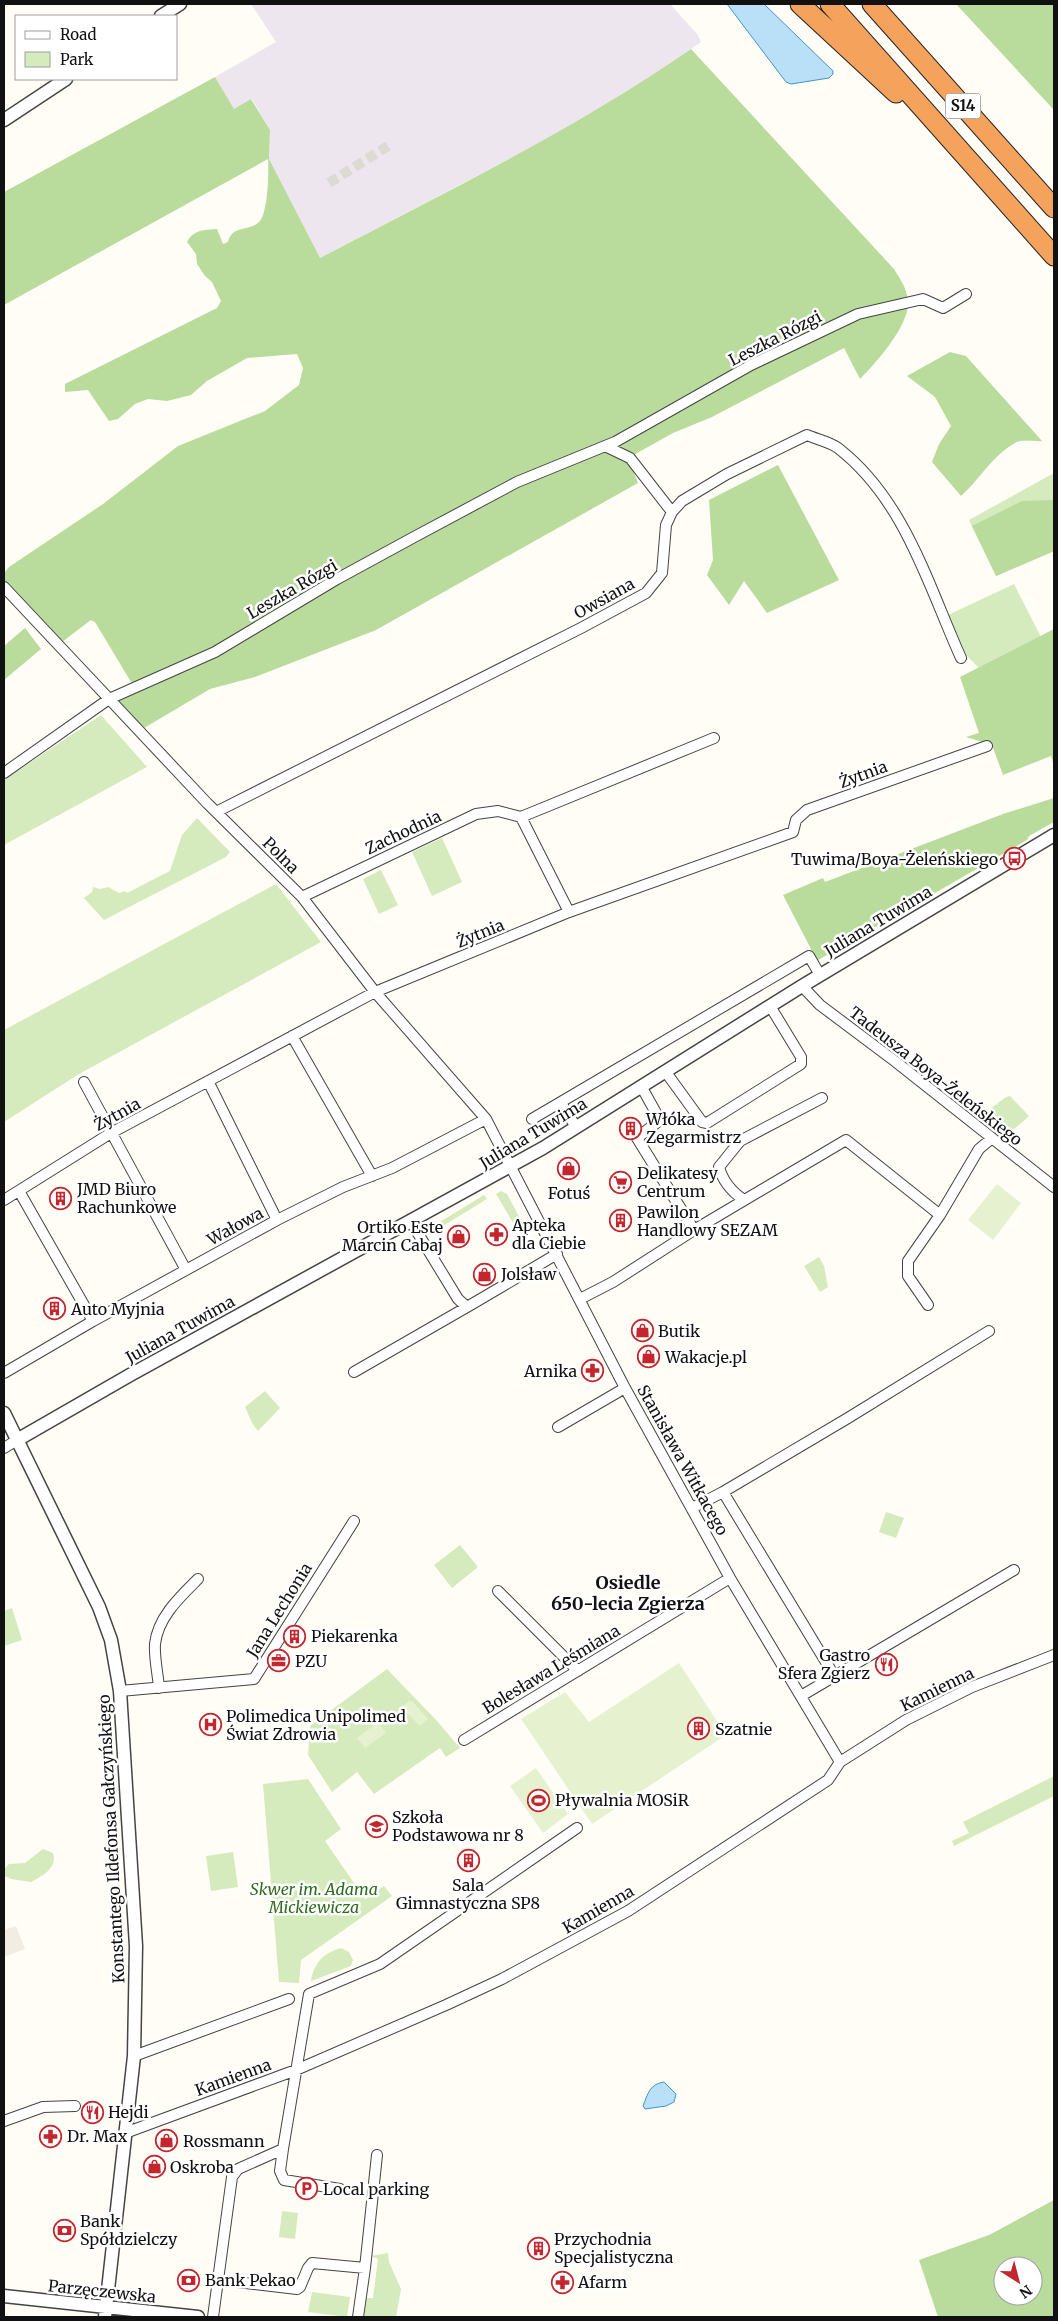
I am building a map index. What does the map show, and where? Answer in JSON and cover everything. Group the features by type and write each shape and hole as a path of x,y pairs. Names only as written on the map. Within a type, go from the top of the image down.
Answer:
{"highway":[{"path":"800,4 970,162"},
{"name":"S14","path":"830,4 1054,256"},
{"name":"S14","path":"872,4 1054,208"}],"street":[{"path":"163,15 180,4"},
{"path":"4,120 64,80"},
{"name":"Leszka Rózgi","path":"4,773 109,700 215,652 337,579 518,482 605,446 751,365 858,314 924,299 943,308 966,294"},
{"path":"605,446 630,458 672,512 682,502 727,474 806,435 837,447 872,482 892,509 913,545 961,658"},
{"name":"Owsiana","path":"216,812 581,628 646,593 662,573 666,525 672,512"},
{"name":"Polna","path":"4,587 216,812 302,897 375,992 486,1118 510,1166"},
{"path":"569,912 521,817 714,738"},
{"name":"Żytnia","path":"4,1200 111,1133 375,992 569,912 793,832 796,820 807,810 987,746"},
{"name":"Zachodnia","path":"302,897 476,814 498,811 521,817"},
{"name":"Juliana Tuwima","path":"17,1440 130,1375 510,1166 820,975 1054,835"},
{"path":"532,1120 809,956 820,975"},
{"name":"Tadeusza Boya-Żeleńskiego","path":"802,986 820,1006 896,1062 1054,1187"},
{"path":"665,1071 702,1122 707,1123 735,1106 801,1064 801,1057 770,1006"},
{"path":"292,1036 372,1176"},
{"path":"208,1081 277,1220"},
{"path":"84,1082 186,1270"},
{"path":"641,1086 660,1120 638,1138 694,1230"},
{"path":"744,1200 731,1192 721,1175 719,1167 740,1141 822,1098"},
{"path":"561,1103 576,1127"},
{"name":"Wałowa","path":"4,1373 93,1321 277,1220 343,1187 372,1176 486,1118"},
{"path":"928,1305 908,1276 908,1262 940,1215 979,1149 991,1139"},
{"path":"580,1298 613,1282 694,1230 846,1140 940,1215"},
{"name":"Stanisława Witkacego","path":"510,1166 558,1254 625,1388 730,1578 840,1762"},
{"path":"19,1191 93,1321"},
{"path":"410,1222 458,1299 467,1307"},
{"path":"354,1372 558,1254"},
{"path":"692,1508 723,1492 848,1418 989,1331"},
{"path":"558,1427 625,1388"},
{"name":"Konstantego Ildefonsa Gałczyńskiego","path":"4,1413 99,1607 111,1640 120,1691 136,1946 134,2056 105,2312"},
{"path":"4,1448 17,1440"},
{"path":"723,1492 835,1677"},
{"name":"Jana Lechonia","path":"120,1691 254,1679 354,1521"},
{"path":"801,1696 1014,1570"},
{"name":"Bolesława Leśmiana","path":"464,1740 730,1578"},
{"path":"159,1688 155,1644 161,1624 176,1601 198,1579"},
{"path":"498,1592 578,1671"},
{"name":"Kamienna","path":"125,2133 296,2070 454,2002 502,1979 628,1911 828,1780 840,1762 922,1712 972,1687 1054,1655"},
{"path":"340,2188 284,2180 280,2171 309,1994 380,1964 577,1828"},
{"path":"134,2056 289,1999"},
{"path":"4,2121 43,2107 75,2106"},
{"path":"213,2317 233,2174 238,2169 283,2149"},
{"path":"358,2317 366,2268 377,2156"},
{"path":"218,2280 297,2289 300,2287 312,2263 366,2268"},
{"name":"Parzęczewska","path":"4,2296 105,2312 198,2317"}],"shaded area":[{"path":"251,4 670,4 698,35 701,42 636,87 553,136 320,258 288,209 269,159 270,130 252,99 234,110 215,77 276,42"},
{"path":"16,1926 25,1949 4,1957 4,1930"}],"green space":[{"path":"956,4 1054,4 1054,110"},
{"path":"691,49 894,269 903,284 908,301 904,321 891,343 860,379 844,348 712,417 673,433 630,457 630,463 638,483 376,630 255,677 210,689 139,731 109,699 134,687 95,622 91,620 58,645 9,593 4,597 4,573 9,567 103,504 178,446 265,411 299,385 303,368 297,354 247,358 207,381 191,395 167,401 148,399 135,404 118,419 109,421 88,390 65,392 65,384 217,308 221,301 212,282 205,276 197,264 196,254 187,242 196,232 217,229 223,244 228,242 233,233 259,222 262,218 266,202 268,159 4,305 4,192 215,77 234,109 251,99 270,130 269,159 320,258 509,159 601,107"},
{"path":"950,352 966,356 1042,441 1021,441 1007,448 961,496 932,462 939,444 951,426 935,397 907,376"},
{"path":"778,465 839,580 767,613 744,581 729,605 707,575 713,560 709,500"},
{"path":"1054,473 1054,551 996,576 969,520"},
{"path":"1054,500 1054,551 996,576 972,526 1022,501"},
{"path":"1014,584 1041,637 993,682 967,656 948,615"},
{"path":"25,628 41,649 4,680 4,646"},
{"path":"1054,629 1054,765 1051,756 1003,775 992,745 966,737 979,733 960,677"},
{"path":"101,715 147,767 4,845 4,780"},
{"path":"1054,798 1054,822 1029,836 1027,840 813,963 809,956 811,949 783,895 823,878 825,882 1003,814"},
{"path":"197,818 230,852 226,857 104,920 84,898 92,892 93,887 100,889 108,887 119,893 125,891 127,893 170,871 182,835"},
{"path":"442,838 462,882 432,896 412,852"},
{"path":"381,870 398,905 379,914 363,879"},
{"path":"276,884 321,942 79,1074 4,1122 4,1030"},
{"path":"1010,1096 1029,1116 1012,1131 998,1127 982,1115"},
{"path":"997,1184 1021,1203 993,1240 968,1220"},
{"path":"501,1191 507,1194 523,1224 516,1228 496,1194"},
{"path":"484,1195 487,1199 433,1232 430,1228"},
{"path":"819,1257 824,1266 828,1287 820,1292 804,1266"},
{"path":"265,1391 280,1408 258,1431 245,1407"},
{"path":"886,1512 904,1518 896,1538 879,1532"},
{"path":"460,1545 478,1567 452,1588 434,1565"},
{"path":"12,1608 22,1640 4,1646 4,1611"},
{"path":"679,1663 726,1735 592,1824 521,1719 565,1692 589,1722"},
{"path":"387,1669 460,1748 446,1757 440,1748 374,1794 357,1772 332,1792 308,1755 310,1726"},
{"path":"411,1700 428,1719 420,1726 401,1707"},
{"path":"378,1722 386,1733 365,1748 357,1738"},
{"name":"Pływalnia MOSiR","path":"536,1768 568,1814 543,1833 510,1786"},
{"path":"1054,1776 1054,1796 954,1846 952,1841 969,1833 963,1822"},
{"name":"Skwer im. Adama Mickiewicza","path":"308,1779 341,1829 325,1841 365,1899 384,1886 392,1896 301,1960 299,1983 279,1982 263,1784"},
{"path":"43,1849 53,1853 54,1858 51,1867 44,1874 31,1882 11,1879 5,1876 4,1869 9,1864 25,1863"},
{"path":"233,1852 238,1887 211,1891 206,1856"},
{"path":"341,1948 349,1952 353,1960 351,1966 311,1981 312,1974 321,1959"},
{"path":"1054,2200 1054,2317 938,2317 919,2260 989,2235"},
{"path":"282,2211 298,2213 295,2239 279,2237"},
{"path":"388,2253 389,2262 401,2289 396,2317 363,2317 366,2298 373,2298 378,2259 371,2256"},
{"path":"312,2292 350,2297 347,2317 308,2312"}],"water":[{"path":"727,4 764,4 833,71 833,74 829,78 791,84 786,82"},
{"path":"664,2082 676,2094 674,2102 666,2106 645,2109 643,2106 650,2090 659,2083"}],"tunnel":[{"path":"329,183 388,146"}],"place":[{"name":"Tuwima/Boya-Żeleńskiego","path":"1014,859"},
{"name":"Włóka Zegarmistrz","path":"630,1128"},
{"name":"Fotuś","path":"569,1169"},
{"name":"Delikatesy Centrum","path":"621,1182"},
{"name":"JMD Biuro Rachunkowe","path":"61,1198"},
{"name":"Pawilon Handlowy SEZAM","path":"621,1221"},
{"name":"Apteka dla Ciebie","path":"496,1234"},
{"name":"Ortiko Este Marcin Cabaj","path":"459,1236"},
{"name":"Jolsław","path":"485,1274"},
{"name":"Auto Myjnia","path":"55,1309"},
{"name":"Butik","path":"642,1331"},
{"name":"Wakacje.pl","path":"649,1357"},
{"name":"Arnika","path":"593,1371"},
{"name":"Piekarenka","path":"295,1636"},
{"name":"PZU","path":"279,1661"},
{"name":"Gastro Sfera Zgierz","path":"886,1664"},
{"name":"Polimedica Unipolimed Świat Zdrowia","path":"210,1725"},
{"name":"Szatnie","path":"699,1729"},
{"name":"Pływalnia MOSiR","path":"539,1800"},
{"name":"Szkoła Podstawowa nr 8","path":"376,1826"},
{"name":"Sala Gimnastyczna SP8","path":"468,1861"},
{"name":"Hejdi","path":"92,2112"},
{"name":"Dr. Max","path":"51,2136"},
{"name":"Rossmann","path":"167,2141"},
{"name":"Oskroba","path":"154,2167"},
{"name":"Local parking","path":"307,2189"},
{"name":"Bank Spółdzielczy","path":"64,2230"},
{"name":"Przychodnia Specjalistyczna","path":"538,2248"},
{"name":"Bank Pekao","path":"189,2280"},
{"name":"Afarm","path":"562,2282"}],"district":[{"name":"Osiedle 650-lecia Zgierza","path":"628,1594"}]}
